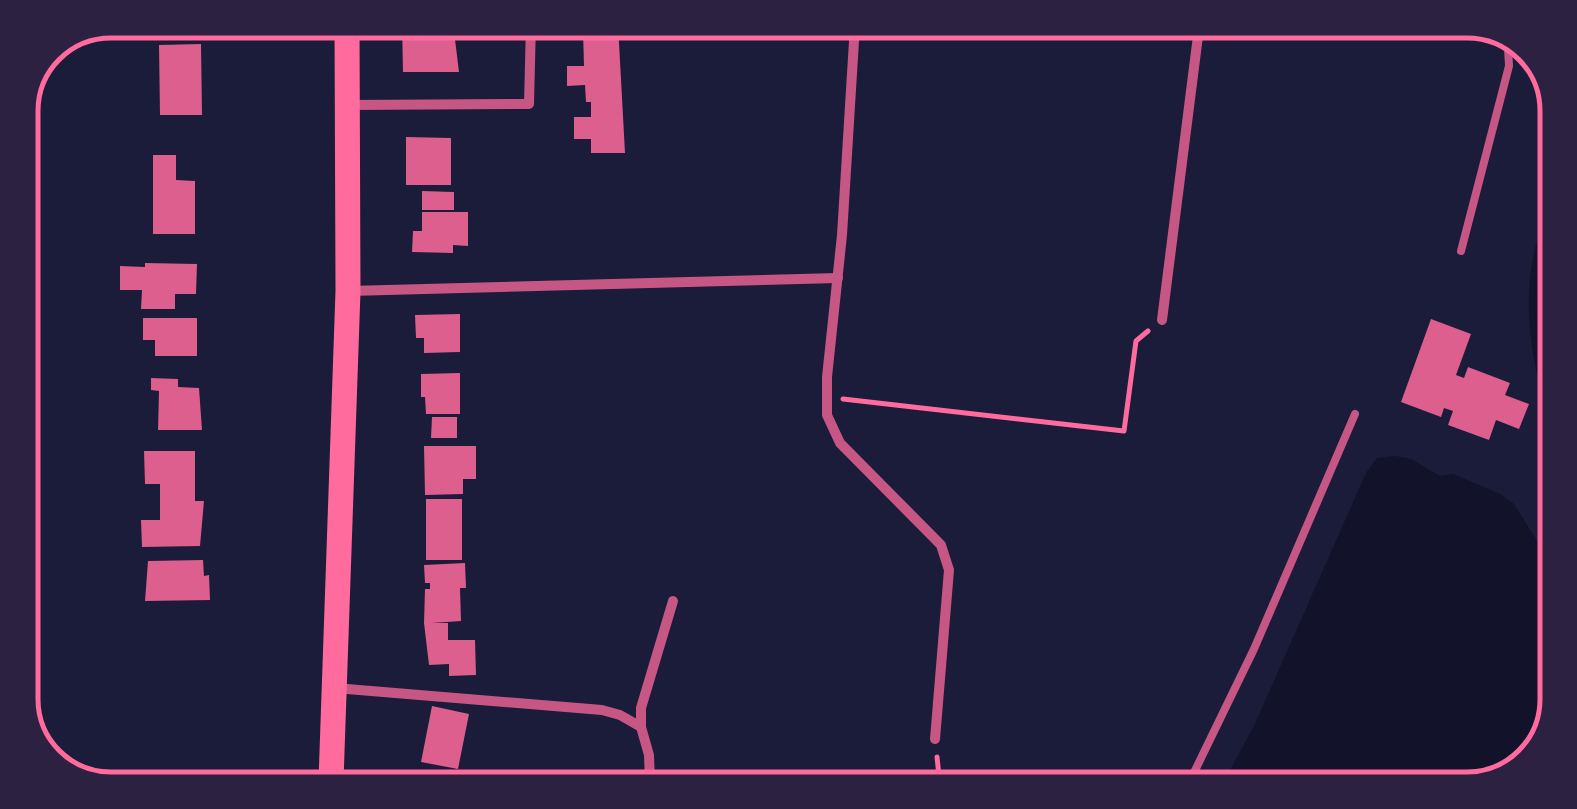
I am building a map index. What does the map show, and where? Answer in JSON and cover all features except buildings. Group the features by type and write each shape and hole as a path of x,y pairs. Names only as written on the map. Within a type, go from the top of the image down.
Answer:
{"main road":[{"path":"331,772 348,291 347,38"}],"street":[{"path":"854,37 827,415 840,443 941,544 947,558 935,739"},
{"path":"1162,320 1198,37"},
{"path":"349,105 530,104 532,38"},
{"path":"348,291 838,278"},
{"path":"650,772 642,708 673,601"},
{"path":"332,688 602,710 620,714 642,728"}],"lane":[{"path":"1461,251 1508,66 1508,51"},
{"path":"1194,772 1254,649 1355,414"}],"path":[{"path":"826,398 1124,431 1136,341 1162,320"},
{"path":"935,739 939,772"}],"shaded area":[{"path":"1539,235 1539,385 1529,322 1533,258"},
{"path":"1377,458 1411,459 1440,476 1453,474 1500,494 1514,504 1540,545 1540,698 1532,731 1499,764 1466,772 1229,772 1254,726 1366,473"}]}
